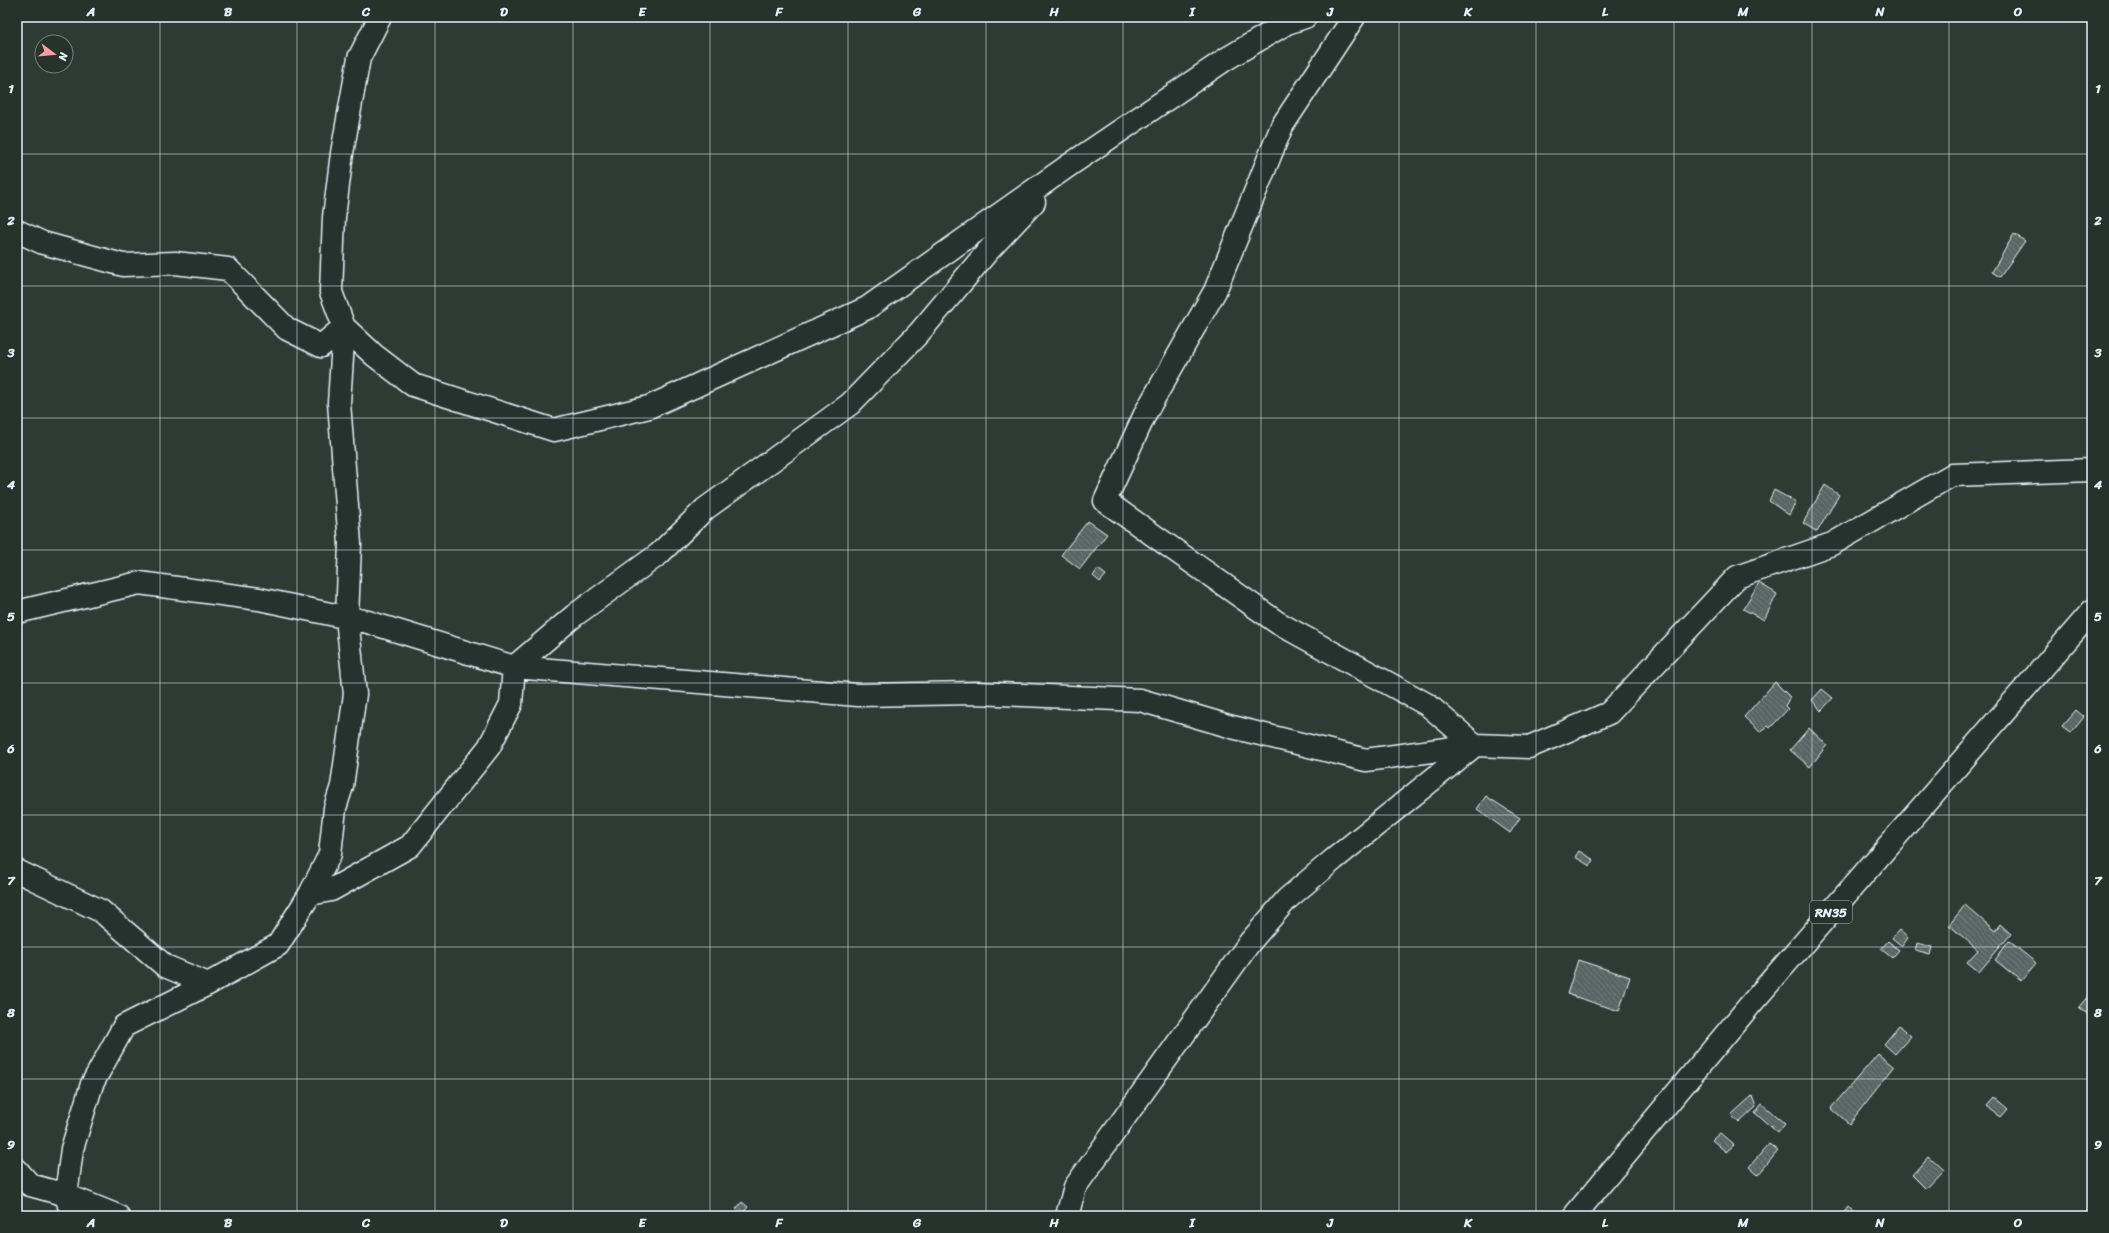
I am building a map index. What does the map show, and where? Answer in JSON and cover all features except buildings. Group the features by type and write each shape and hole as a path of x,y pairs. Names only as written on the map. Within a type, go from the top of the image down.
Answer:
{"street":[{"path":"380,17 359,58 342,153 335,209 330,292 344,327 374,355 413,385 554,430 649,407 867,308 1068,166 1226,59 1287,23 1306,17"},
{"path":"1354,17 1282,126 1214,291 1146,412 1105,500 1278,623 1428,705 1475,745"},
{"path":"310,894 331,890 410,846 489,747 510,704 514,667 575,615 659,554 705,509 850,404 919,333 988,251 1068,166"},
{"path":"17,231 43,242 122,265 175,263 228,269 287,329 321,346 344,327"},
{"path":"72,1216 66,1195 72,1149 92,1084 124,1026 208,984 278,945 310,894 330,854 335,808 342,786 355,694 347,618 350,544 339,403 344,327"},
{"path":"17,612 139,582 259,599 368,622 514,667 858,695 976,693 1140,700 1232,727 1366,760 1475,745 1529,747 1609,713 1738,577 1832,544 1952,475 2092,470"},
{"name":"RN35","path":"1574,1216 1750,1005 2092,611"},
{"path":"1067,1216 1075,1187 1250,942 1287,899 1475,745"},
{"path":"17,871 101,911 164,966 208,984"},
{"path":"17,1170 30,1185 66,1195 118,1216"}]}
